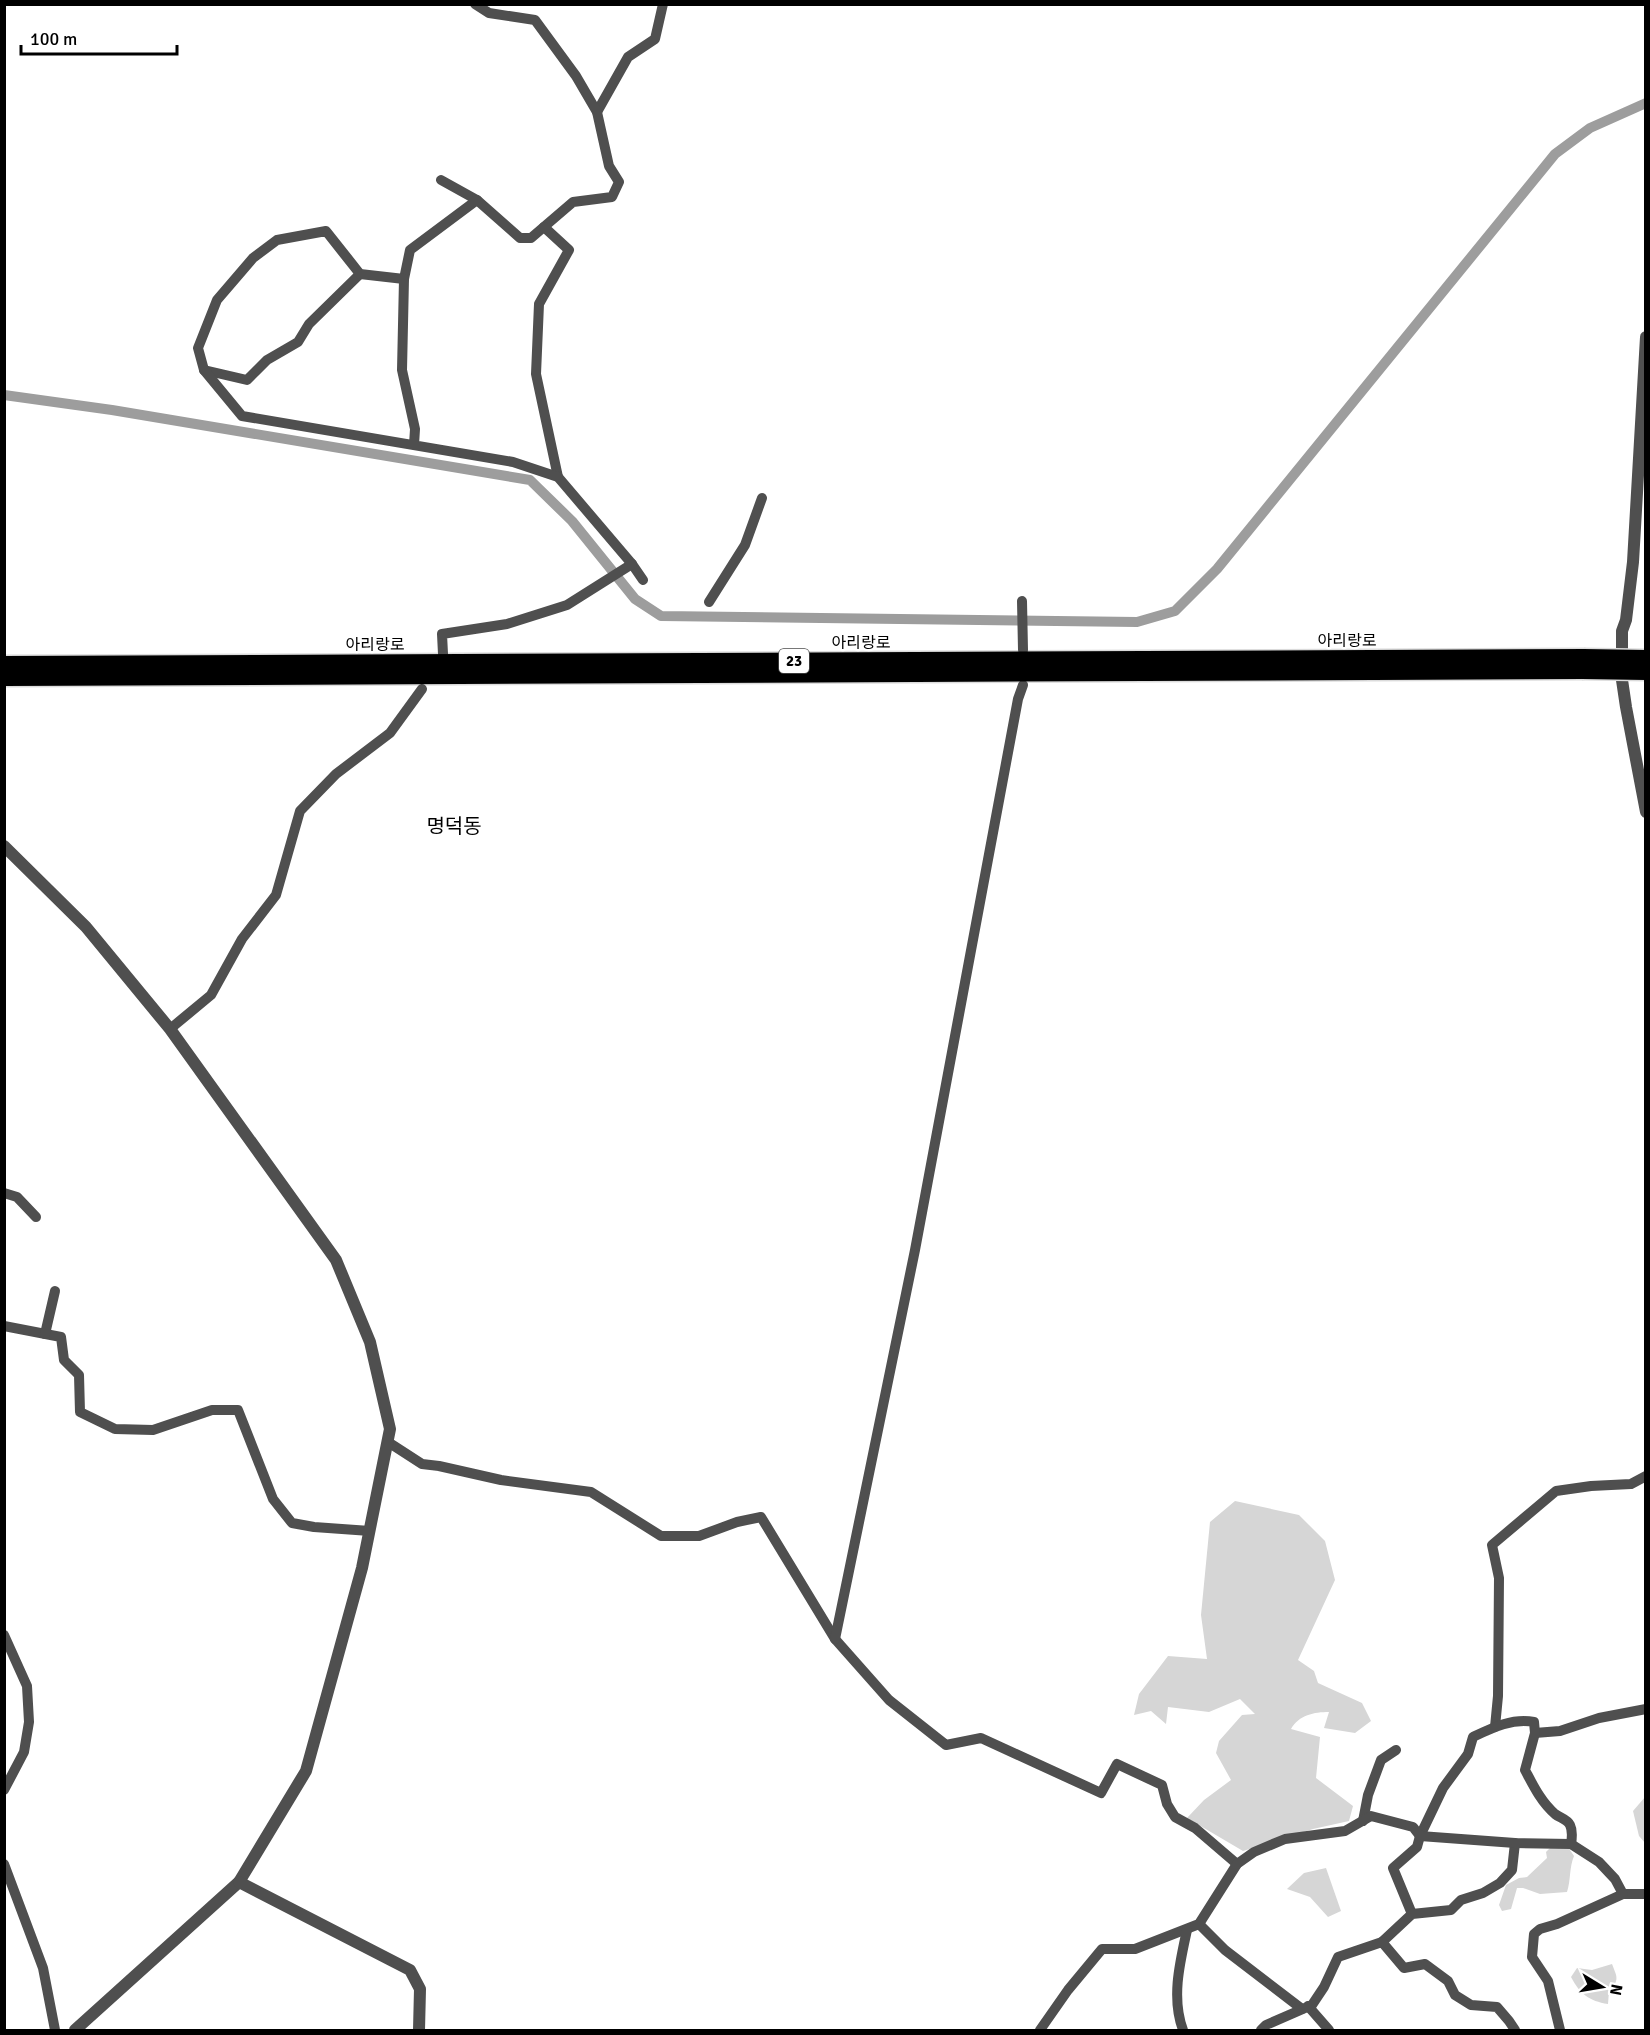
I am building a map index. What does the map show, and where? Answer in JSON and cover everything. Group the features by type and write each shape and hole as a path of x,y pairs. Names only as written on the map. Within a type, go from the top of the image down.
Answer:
{"highway":[{"name":"아리랑로","path":"4,678 1583,664 1646,658"},
{"name":"아리랑로","path":"4,664 1583,664 1646,672"}],"street":[{"path":"441,180 477,200 520,238 531,238 573,202 612,197 619,182 609,166 597,112 576,76 535,20 489,13 475,4"},
{"path":"597,112 628,57 655,39 663,4"},
{"path":"414,445 416,429 402,370 404,279 410,250 477,200"},
{"path":"544,227 568,250 539,304 536,374 558,477 628,566 642,580"},
{"path":"404,279 360,274 326,231 278,240 253,258 217,300 198,348 204,370 242,416 513,462 558,477"},
{"path":"204,370 247,380 267,360 298,342 309,324 360,274"},
{"path":"1646,337 1633,562 1626,620 1622,631 1622,680 1646,812"},
{"path":"709,602 745,545 762,498"},
{"path":"443,654 442,634 507,624 567,605 628,566"},
{"path":"1022,604 1023,650"},
{"path":"835,1639 915,1250 1016,711 1023,685"},
{"path":"170,1029 211,995 242,939 276,895 300,811 336,774 390,733 422,689"},
{"path":"4,846 86,927 170,1029 336,1260 370,1342 390,1429 362,1568 306,1771 239,1882 75,2031"},
{"path":"4,1193 17,1197 36,1216"},
{"path":"45,1334 55,1290"},
{"path":"4,1326 61,1338 64,1360 79,1375 80,1412 115,1429 153,1430 212,1410 238,1410 273,1499 292,1522 314,1527 370,1531"},
{"path":"388,1442 422,1464 501,1480 591,1492 661,1536 699,1536 737,1522 762,1517 835,1639 889,1700 946,1745 981,1738 1101,1793 1117,1764 1162,1785 1167,1804 1175,1817 1195,1828 1237,1864"},
{"path":"1495,1726 1498,1696 1499,1578 1492,1545 1556,1491 1631,1484 1646,1476"},
{"path":"4,1635 27,1686 29,1722 24,1752 4,1790"},
{"path":"1535,1733 1560,1731 1599,1718 1646,1709"},
{"path":"1412,1914 1393,1868 1417,1847 1443,1788 1468,1754 1473,1737 1495,1726 1523,1720 1534,1722 1535,1733 1526,1770 1543,1802 1570,1825 1571,1844"},
{"path":"1363,1821 1368,1796 1381,1760 1396,1750"},
{"path":"1040,2031 1068,1990 1102,1949 1136,1948 1187,1930 1199,1924 1237,1864 1254,1852 1285,1839 1345,1831 1371,1816 1413,1827 1420,1836 1515,1843 1571,1844 1599,1862 1615,1879 1623,1893"},
{"path":"1261,2031 1266,2025 1312,2005 1338,1957 1382,1942 1412,1914 1450,1910 1461,1900 1483,1893 1500,1883 1512,1870 1515,1843"},
{"path":"4,1864 43,1968 55,2031"},
{"path":"239,1882 410,1970 420,1989 419,2031"},
{"path":"1560,2031 1548,1981 1532,1957 1534,1934 1540,1929 1557,1924 1623,1893 1646,1894"},
{"path":"1199,1924 1225,1950 1305,2008 1329,2031"},
{"path":"1183,2031 1178,2017 1177,1998 1187,1930"},
{"path":"1382,1942 1404,1968 1425,1964 1448,1981 1455,1995 1471,2005 1497,2007 1515,2031"}],"shaded area":[{"path":"1235,1501 1299,1515 1325,1541 1335,1580 1298,1660 1314,1671 1318,1683 1362,1703 1371,1721 1355,1733 1324,1728 1329,1712 1318,1713 1303,1717 1291,1729 1320,1737 1316,1778 1353,1806 1349,1821 1313,1829 1243,1851 1187,1818 1204,1800 1231,1780 1216,1753 1219,1741 1242,1715 1255,1714 1240,1699 1209,1712 1168,1707 1166,1724 1151,1711 1134,1715 1139,1694 1168,1656 1207,1659 1201,1615 1210,1522"},
{"path":"1645,1797 1645,1843 1639,1836 1633,1811"},
{"path":"1568,1847 1574,1856 1567,1892 1540,1894 1517,1888 1511,1909 1502,1911 1499,1905 1506,1885 1519,1878 1527,1877 1547,1858 1546,1852 1550,1848"},
{"path":"1326,1868 1341,1911 1328,1917 1310,1897 1287,1889 1304,1873"},
{"path":"1612,1964 1616,1978 1615,1984 1609,1991 1608,2004 1586,1996 1571,1977 1577,1968 1592,1970"}],"waterway":[{"path":"4,395 112,410 530,480 572,521 635,599 661,616 1137,622 1175,611 1217,569 1555,154 1590,128 1646,103"}],"district":[{"name":"명덕동","path":"454,826"}]}
